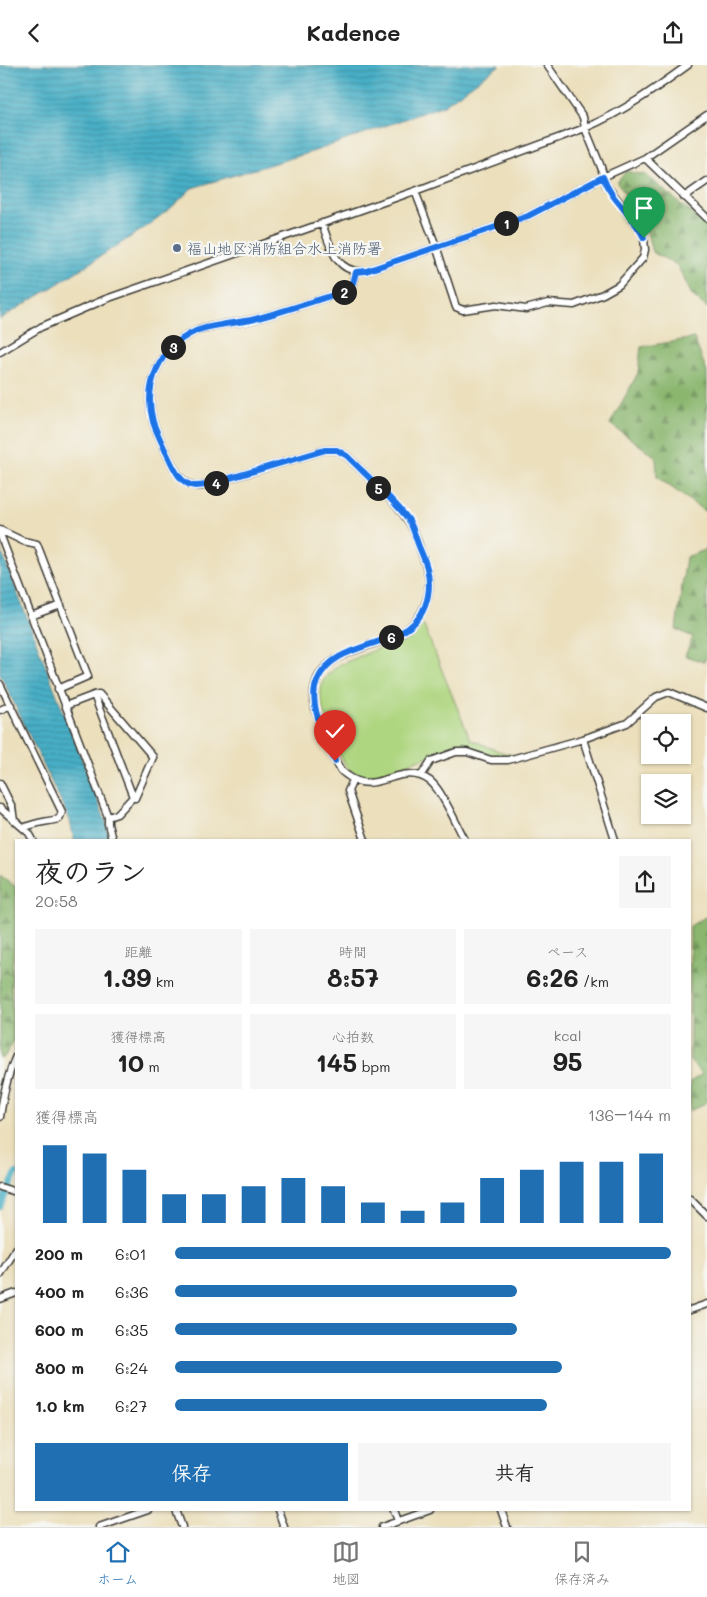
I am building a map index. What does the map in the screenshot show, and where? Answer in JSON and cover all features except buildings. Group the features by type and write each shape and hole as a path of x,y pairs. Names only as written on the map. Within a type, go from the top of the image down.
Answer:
{"street":[{"path":"415,191 456,307 463,310 496,305 526,309 548,303 574,305 590,300 619,285 643,258 646,249 644,238 635,220 606,185 601,167 585,129 583,117 547,65"},
{"path":"0,351 41,327 106,299 415,191 585,129 636,102 688,65"},
{"path":"322,223 332,253 344,267 356,272 366,271 528,216 603,177 645,158 707,115"},
{"path":"645,158 707,218"},
{"path":"684,197 707,181"},
{"path":"356,272 353,283 346,291 252,319 197,330 177,342 160,360 154,374 150,391 150,408 154,423 175,470 187,483 196,486 210,484 325,450 337,450 347,456 401,510 409,521 427,567 430,586 428,599 422,613 402,633 333,660 322,671 316,682 313,695 315,711 335,761 341,770 353,779 368,784 380,782 397,775 410,774 421,776 432,782 464,839"},
{"path":"0,530 23,541 37,545 88,676 58,689"},
{"path":"0,534 108,817 112,839"},
{"path":"31,616 61,605"},
{"path":"0,684 62,812 59,819 32,824 24,828"},
{"path":"421,776 431,761 456,752 467,752 491,760 508,761 583,739 627,723 656,697 669,692 707,708"},
{"path":"65,706 99,694 153,757 135,798 133,797 116,814 108,817"},
{"path":"94,695 133,797"},
{"path":"0,710 11,705"},
{"path":"583,739 615,839"},
{"path":"353,779 348,791 365,839"},
{"path":"0,783 12,807 14,821"},
{"path":"0,808 24,828 32,839"},
{"path":"0,1117 3,1093 15,1058"},
{"path":"691,1200 707,1216"},
{"path":"0,1275 15,1251"},
{"path":"0,1299 15,1293"},
{"path":"691,1310 707,1304"},
{"path":"99,1527 145,1511"},
{"path":"176,1511 182,1527"},
{"path":"278,1511 284,1527"},
{"path":"394,1511 398,1521"},
{"path":"382,1527 427,1511"},
{"path":"501,1511 507,1527"}],"green space":[{"path":"626,171 646,175 707,226 707,308 692,295 677,265 652,252 643,217 617,183"},
{"path":"694,338 707,372 707,513 657,477 656,457 610,424 638,373 641,347"},
{"path":"707,546 707,656 704,662 685,656 693,637 676,629 686,557 705,550"},
{"path":"423,624 470,739 513,755 496,757 456,746 377,775 354,773 343,760 329,729 321,698 323,682 339,665 411,635"},
{"path":"0,875 15,886 15,935 11,984 14,1040 7,1053 0,1059"},
{"path":"707,916 707,1102 691,1110 691,1081 702,1074 691,1062 691,925"}],"water":[{"path":"0,65 500,65 444,105 315,151 192,188 171,208 140,231 0,319"},
{"path":"0,548 106,822 110,839 74,839 70,821 0,674"}],"waterway":[{"path":"0,1207 15,1175"}],"place":[{"name":"福山地区消防組合水上消防署","path":"177,248"}],"route":[{"path":"335,761 315,711 313,695 316,682 322,671 333,660 402,633 422,613 428,599 430,586 427,567 409,521 401,510 347,456 337,450 325,450 210,484 196,486 187,483 175,470 154,423 150,408 150,391 160,360 177,342 197,330 252,319 346,291 353,283 356,272 366,271 528,216 603,177 614,197 635,220 644,238"}]}
